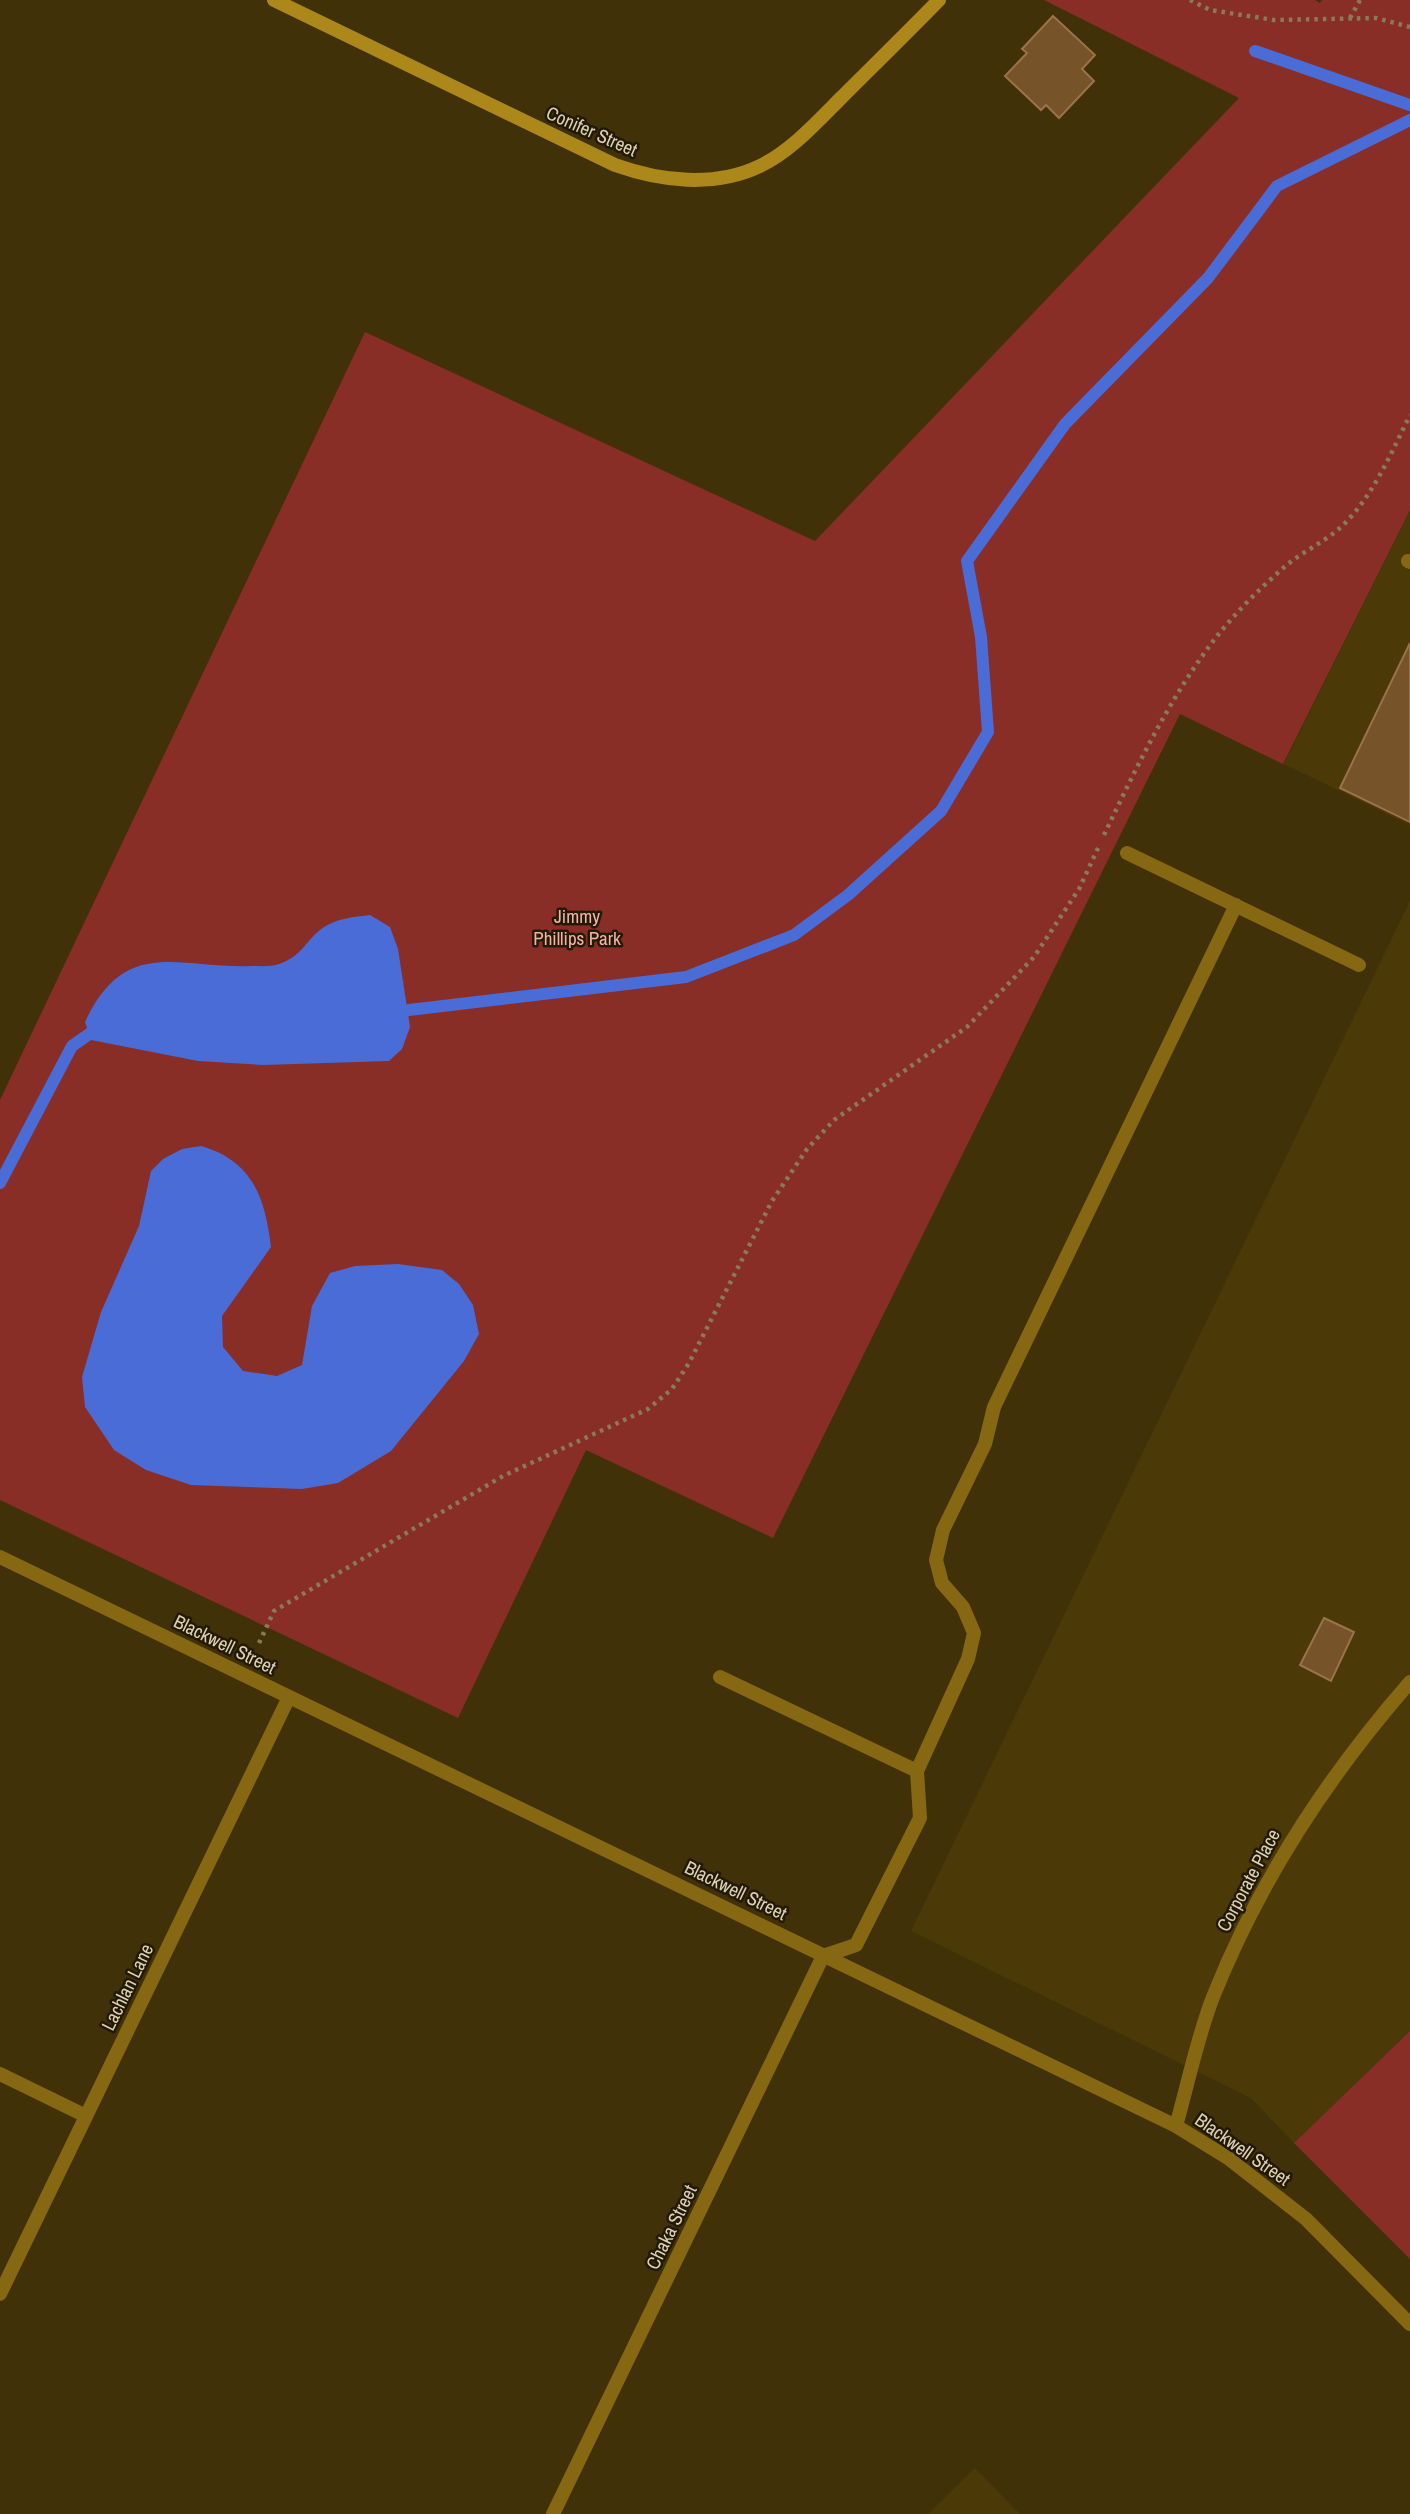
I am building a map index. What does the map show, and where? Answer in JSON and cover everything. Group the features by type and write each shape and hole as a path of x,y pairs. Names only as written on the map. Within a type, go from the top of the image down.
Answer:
{"street":[{"name":"Conifer Street","path":"274,0 615,165 648,177 685,180 725,177 761,166 803,136 939,0"},
{"path":"1127,853 1359,965"},
{"path":"823,1956 856,1945 920,1818 917,1771 968,1659 974,1633 963,1607 942,1583 936,1560 943,1530 985,1444 994,1407 1236,905"},
{"name":"Blackwell Street","path":"0,1557 1175,2126 1228,2158 1306,2219 1410,2324"},
{"path":"720,1677 917,1771"},
{"name":"Corporate Place","path":"1175,2126 1212,2000 1265,1884 1313,1804 1365,1734 1410,1682"},
{"name":"Lachlan Lane","path":"0,2294 289,1697"},
{"name":"Chaka Street","path":"553,2514 823,1956"},
{"path":"0,2074 86,2116"}],"path":[{"path":"1190,0 1210,10 1274,20 1376,18 1410,27"},
{"path":"1350,19 1360,0"},
{"path":"259,1643 274,1611 503,1476 648,1409 672,1389 689,1363 772,1201 807,1149 834,1120 967,1027 1034,957 1079,889 1136,768 1180,690 1215,640 1289,563 1333,535 1365,501 1410,415"}],"shaded area":[{"path":"1410,510 1410,825 1284,764"},
{"path":"1410,901 1410,2031 1294,2143 1251,2098 911,1931"},
{"path":"975,2468 1020,2514 928,2514"}],"green space":[{"name":"Jimmy Phillips Park","path":"1044,0 1315,0 1320,3 1322,0 1410,0 1410,510 1283,764 1180,714 773,1538 586,1450 458,1718 0,1500 0,1100 365,332 815,541 1239,98"},
{"path":"1410,2031 1410,2259 1294,2143"}],"water":[{"path":"370,915 390,927 398,949 410,1027 402,1049 389,1061 263,1065 198,1061 91,1040 85,1022 101,995 118,977 136,967 156,962 226,966 276,965 294,956 318,931 330,924 346,918"},
{"path":"201,1146 233,1161 244,1172 260,1197 268,1229 271,1247 222,1316 223,1347 243,1371 277,1376 302,1365 312,1306 330,1273 355,1266 398,1264 442,1270 459,1284 473,1305 479,1334 464,1361 391,1451 338,1483 302,1489 191,1485 146,1470 114,1450 85,1407 82,1377 101,1312 139,1226 151,1171 163,1159 182,1149"}],"building":[{"path":"1053,16 1095,55 1082,69 1094,81 1059,118 1046,105 1041,110 1005,76 1027,53 1022,49"},
{"path":"1410,643 1410,822 1340,788"},
{"path":"1324,1618 1354,1632 1331,1681 1300,1665"}],"waterway":[{"path":"1255,51 1410,105"},
{"path":"392,1012 686,977 794,935 848,895 941,811 988,732 981,637 967,561 1065,424 1208,278 1277,186 1410,120"},
{"path":"0,1183 72,1046 102,1025"}]}
